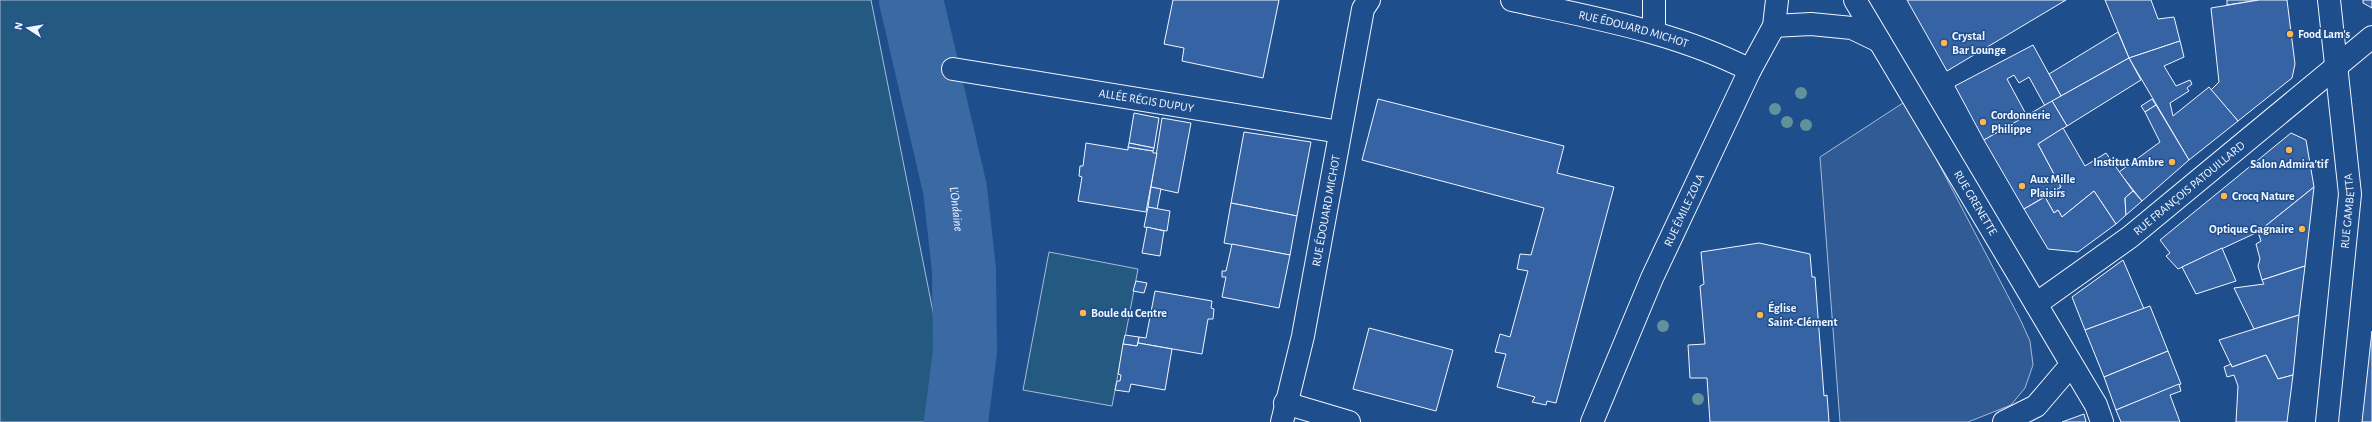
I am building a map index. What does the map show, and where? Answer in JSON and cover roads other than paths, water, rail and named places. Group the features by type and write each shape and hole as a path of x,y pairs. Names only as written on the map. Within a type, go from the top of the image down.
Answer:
{"street":[{"name":"RUE ÉDOUARD MICHOT","path":"1283,413 1303,336 1363,9 1369,0"},
{"name":"RUE ÉDOUARD MICHOT","path":"1512,0 1654,32 1719,54 1750,70"},
{"path":"1654,0 1654,32"},
{"name":"RUE ÉMILE ZOLA","path":"1592,422 1652,278 1750,70 1774,26 1777,0"},
{"name":"RUE GRENETTE","path":"1855,0 2096,405 2102,422"},
{"name":"RUE GAMBETTA","path":"2327,422 2350,194 2330,0"},
{"path":"1774,26 1811,24 1852,28 1879,41"},
{"name":"RUE FRANÇOIS PATOUILLARD","path":"2036,304 2130,237 2337,64 2372,37"},
{"name":"ALLÉE RÉGIS DUPUY","path":"954,69 1340,132"},
{"path":"2004,422 2036,406 2071,365"},
{"path":"1283,413 1349,422"}],"waterway":[{"name":"L'Ondaine","path":"911,0 955,189 964,270 965,351 956,422"}],"place":[{"name":"Food Lam's","path":"2290,34"},
{"name":"Crystal Bar Lounge","path":"1944,43"},
{"name":"Cordonnerie Philippe","path":"1983,122"},
{"name":"Salon Admira'tif","path":"2289,150"},
{"name":"Institut Ambre","path":"2172,162"},
{"name":"Aux Mille Plaisirs","path":"2022,186"},
{"name":"Crocq Nature","path":"2224,196"},
{"name":"Optique Gagnaire","path":"2302,229"},
{"name":"Boule du Centre","path":"1083,313"},
{"name":"Église Saint-Clément","path":"1760,315"}]}
